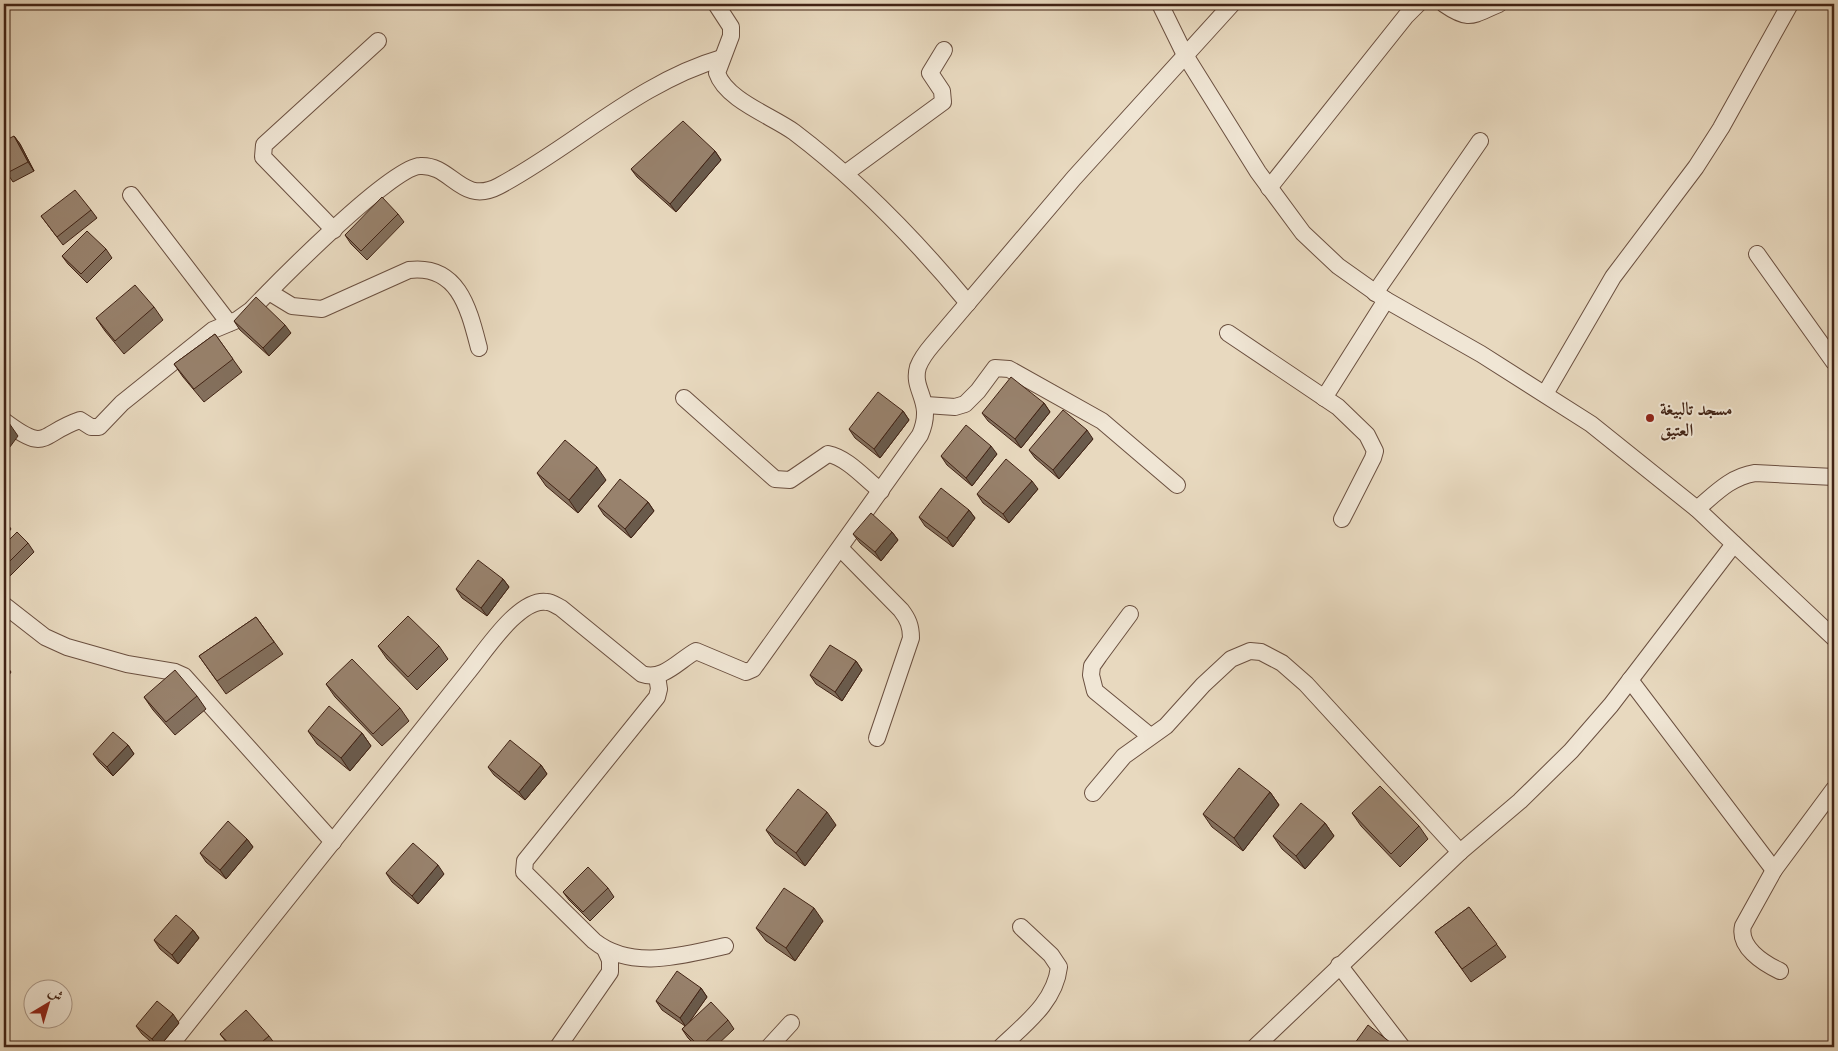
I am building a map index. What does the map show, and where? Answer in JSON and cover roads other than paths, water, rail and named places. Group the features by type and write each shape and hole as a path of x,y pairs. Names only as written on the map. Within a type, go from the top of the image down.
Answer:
{"street":[{"path":"716,4 731,27 731,36 717,73 728,90 793,132 846,173 888,213 968,302"},
{"path":"1160,4 1185,55 1269,188 1304,233 1321,250 1349,276 1545,394 1591,424 1696,509 1834,638"},
{"path":"169,1047 509,623 525,608 536,603 547,602 561,608 642,674 657,676 696,650 746,672 753,669 920,435 926,421 926,405 917,376 921,360 1074,178 1232,4"},
{"path":"1269,188 1406,16 1418,4"},
{"path":"1444,4 1462,16 1470,16 1499,4"},
{"path":"1545,394 1613,277 1696,168 1721,128 1790,4"},
{"path":"334,230 263,157 264,145 378,41"},
{"path":"846,173 943,102 942,91 930,73 944,50"},
{"path":"4,421 29,438 38,440 47,439 80,420 91,428 99,427 122,403 213,330 251,310 386,183 418,166 430,167 471,191 479,193 490,190 558,151 660,83 683,70 722,58"},
{"path":"1324,398 1381,296 1480,141"},
{"path":"131,195 229,323"},
{"path":"1757,254 1834,362"},
{"path":"269,292 292,306 322,309 409,270 423,268 441,276 464,297 480,348"},
{"path":"1228,333 1338,407 1367,435 1375,451 1342,519"},
{"path":"926,405 955,407 965,404 978,391 995,368 1008,369 1102,421 1178,485"},
{"path":"684,398 775,479 790,480 828,454 841,459 880,491"},
{"path":"1696,509 1730,482 1742,475 1834,477"},
{"path":"1255,1047 1339,965 1460,852 1520,801 1593,729 1734,544"},
{"path":"840,548 901,610 908,619 911,628 912,638 877,738"},
{"path":"4,606 45,636 67,647 127,664 184,676 333,842"},
{"path":"1130,614 1092,666 1091,675 1096,690 1150,736"},
{"path":"1093,793 1124,756 1166,726 1203,685 1231,660 1250,652 1271,656 1312,691 1460,852"},
{"path":"657,676 659,689 657,698 525,861 524,872 594,941 605,949 644,958 661,959 725,946"},
{"path":"1630,680 1774,870"},
{"path":"1780,971 1766,964 1756,955 1743,940 1741,934 1774,870 1834,789"},
{"path":"1002,1047 1046,1001 1058,978 1059,967 1051,955 1022,927"},
{"path":"558,1047 610,972 610,960 605,949"},
{"path":"1339,965 1402,1047"},
{"path":"769,1047 791,1023"}],"place":[{"name":"مسجد تالبيغة العتيق","path":"1650,418"}]}
